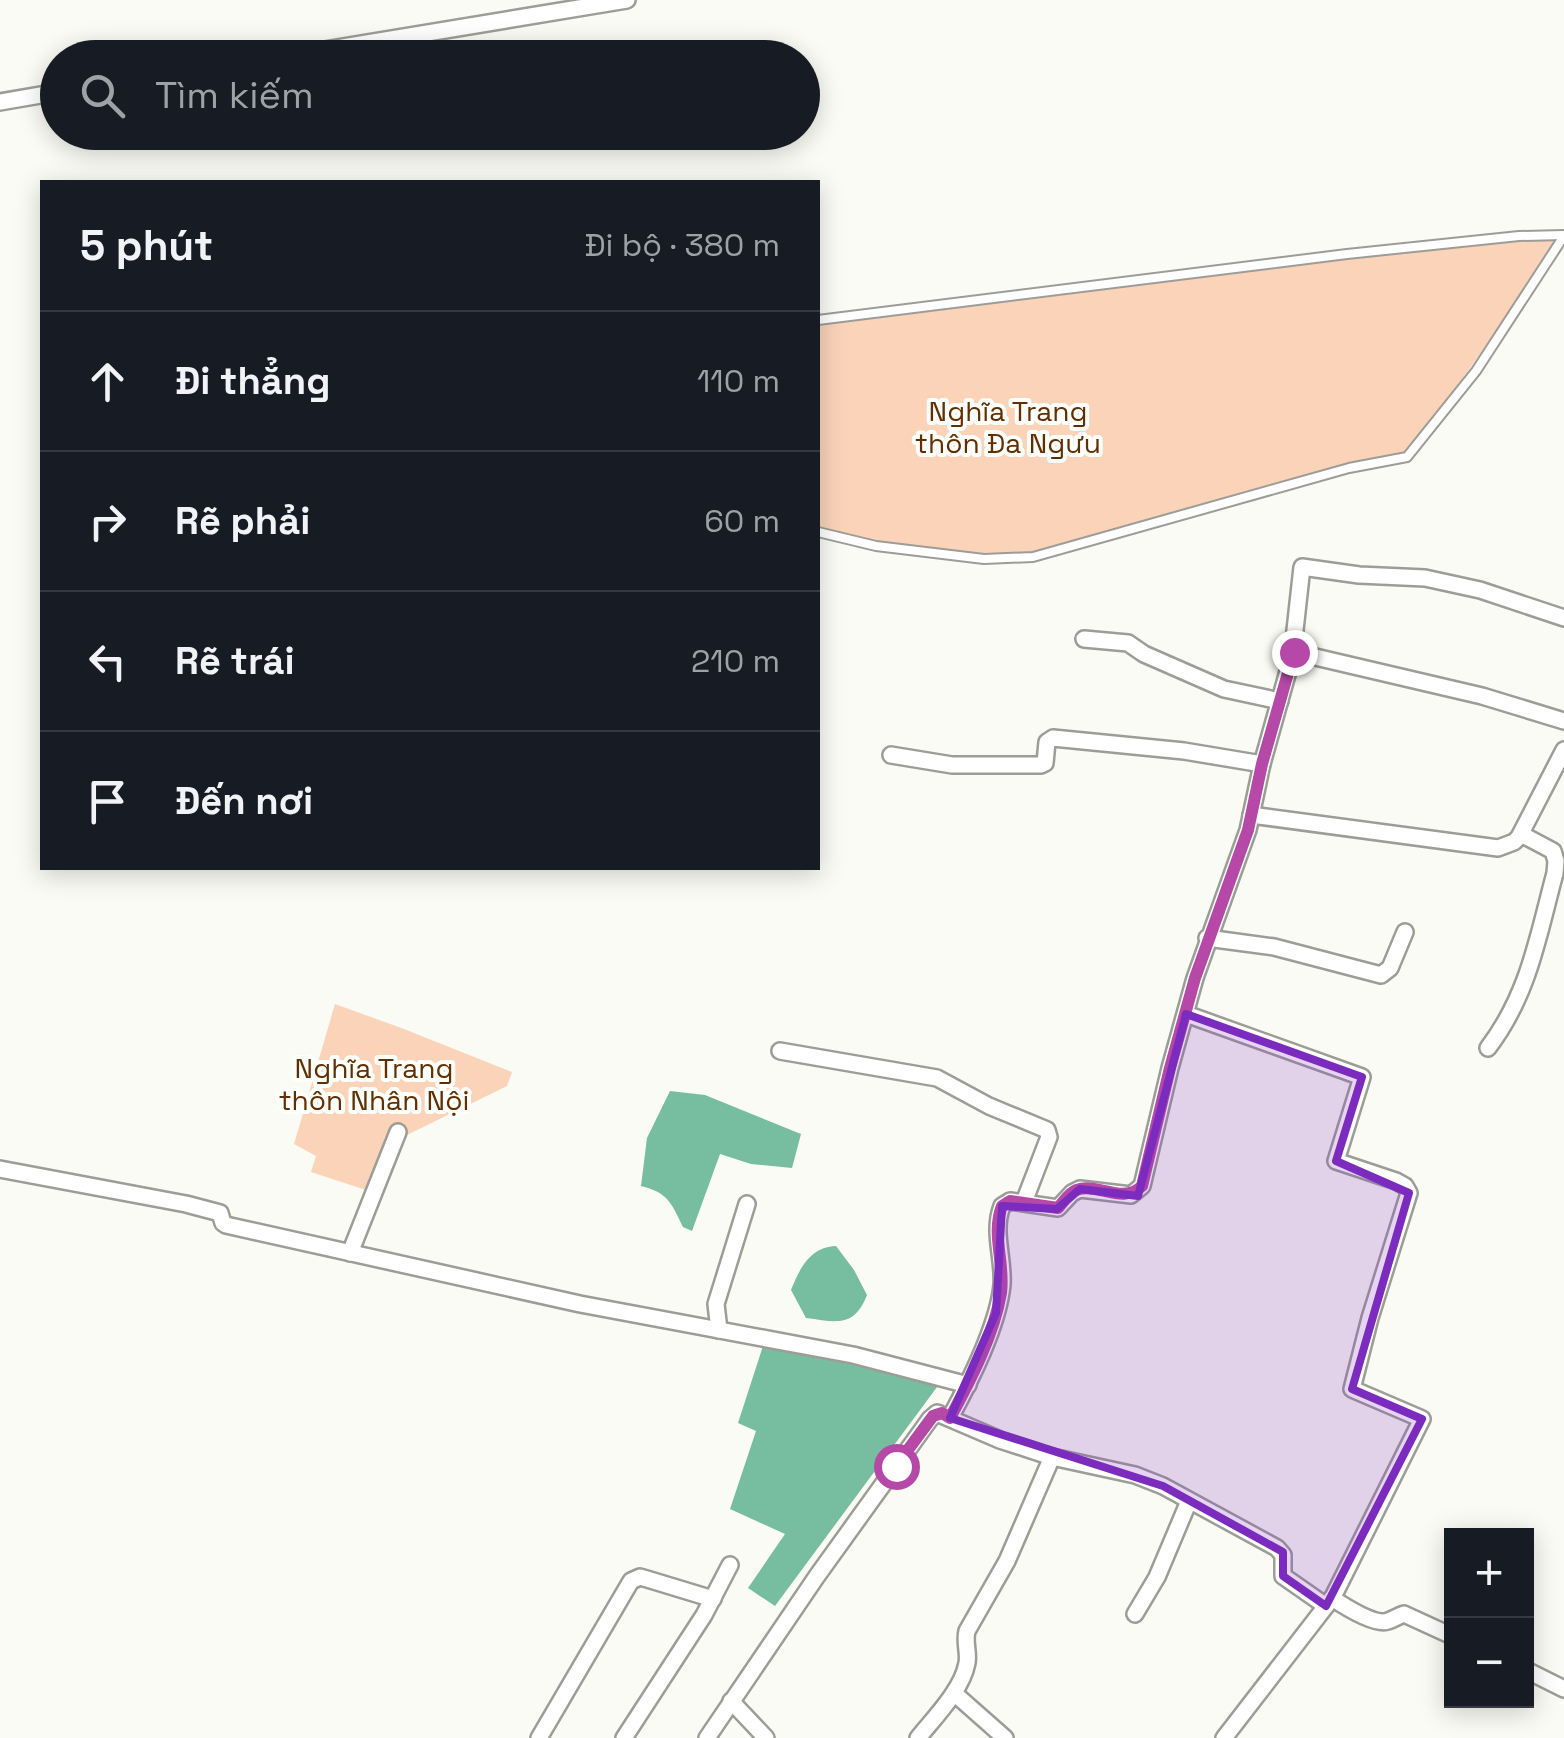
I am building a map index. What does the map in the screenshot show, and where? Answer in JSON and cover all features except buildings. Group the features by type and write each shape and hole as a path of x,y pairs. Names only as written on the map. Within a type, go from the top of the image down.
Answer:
{"street":[{"path":"385,40 627,0"},
{"path":"0,102 40,95"},
{"path":"950,1418 968,1385 996,1313 1001,1291 1002,1263 997,1236 1000,1211 1008,1202 1058,1208 1080,1190 1126,1195 1139,1190 1144,1178 1170,1068 1208,938 1251,815 1294,652 1302,567 1425,578 1480,590 1564,618"},
{"path":"1084,638 1128,643 1144,654 1224,689 1280,702"},
{"path":"1294,652 1482,696 1564,721"},
{"path":"891,755 952,764 1042,765 1047,742 1054,738 1184,751 1262,764"},
{"path":"1251,815 1487,848 1507,846 1522,834 1564,750"},
{"path":"1488,1048 1505,1026 1524,985 1555,873 1553,850 1522,834"},
{"path":"1208,938 1274,947 1381,975 1390,968 1406,932"},
{"path":"1186,1014 1362,1077 1336,1162 1396,1181 1409,1193 1352,1388 1422,1419 1329,1602 1224,1738"},
{"path":"780,1051 937,1078 989,1106 1047,1130 1049,1137 1024,1202"},
{"path":"350,1253 398,1132"},
{"path":"0,1170 186,1204 220,1213 226,1226 580,1304 853,1355 968,1385"},
{"path":"718,1330 716,1304 747,1204"},
{"path":"707,1738 816,1576 930,1419 939,1413 1052,1457 1134,1475 1162,1486 1277,1548 1283,1556 1284,1576 1329,1602 1375,1621 1385,1622 1404,1614 1444,1632"},
{"path":"918,1738 954,1694 967,1662 964,1640 968,1630 1007,1561 1052,1457"},
{"path":"1135,1614 1157,1577 1189,1501"},
{"path":"624,1738 730,1565"},
{"path":"539,1738 631,1581 646,1579 712,1599"},
{"path":"1534,1674 1564,1689"},
{"path":"954,1694 1005,1738"},
{"path":"731,1701 766,1738"}],"lane":[{"path":"820,320 1346,254 1564,235"},
{"path":"820,532 876,546 966,557 1032,557 1349,468 1407,457 1476,371 1564,235"}],"highlighted area":[{"path":"1186,1014 1362,1077 1336,1161 1409,1193 1352,1389 1422,1419 1326,1606 1283,1576 1283,1552 1163,1486 950,1418 996,1313 1002,1206 1057,1209 1080,1189 1138,1196"}],"green space":[{"name":"Nghĩa Trang thôn Đa Ngưu","path":"1564,235 1407,457 1349,468 1033,557 984,559 876,546 820,532 820,320 1134,279"},
{"name":"Nghĩa Trang thôn Nhân Nội","path":"335,1004 512,1072 507,1086 407,1135 378,1194 311,1172 316,1156 294,1144"}],"shaded area":[{"path":"670,1091 705,1095 801,1134 792,1168 751,1164 720,1154 692,1231 683,1227 668,1200 641,1186 647,1138"},
{"path":"836,1246 867,1295 850,1318 806,1318 791,1290 813,1255"},
{"path":"763,1346 940,1383 775,1606 748,1588 785,1534 730,1509 756,1431 738,1423"}],"route":[{"path":"896,1466 933,1416 942,1413 950,1418 970,1380 1001,1291 997,1231 1002,1206 1010,1201 1058,1208 1080,1190 1126,1195 1142,1186 1195,978 1248,830 1294,652"}]}
